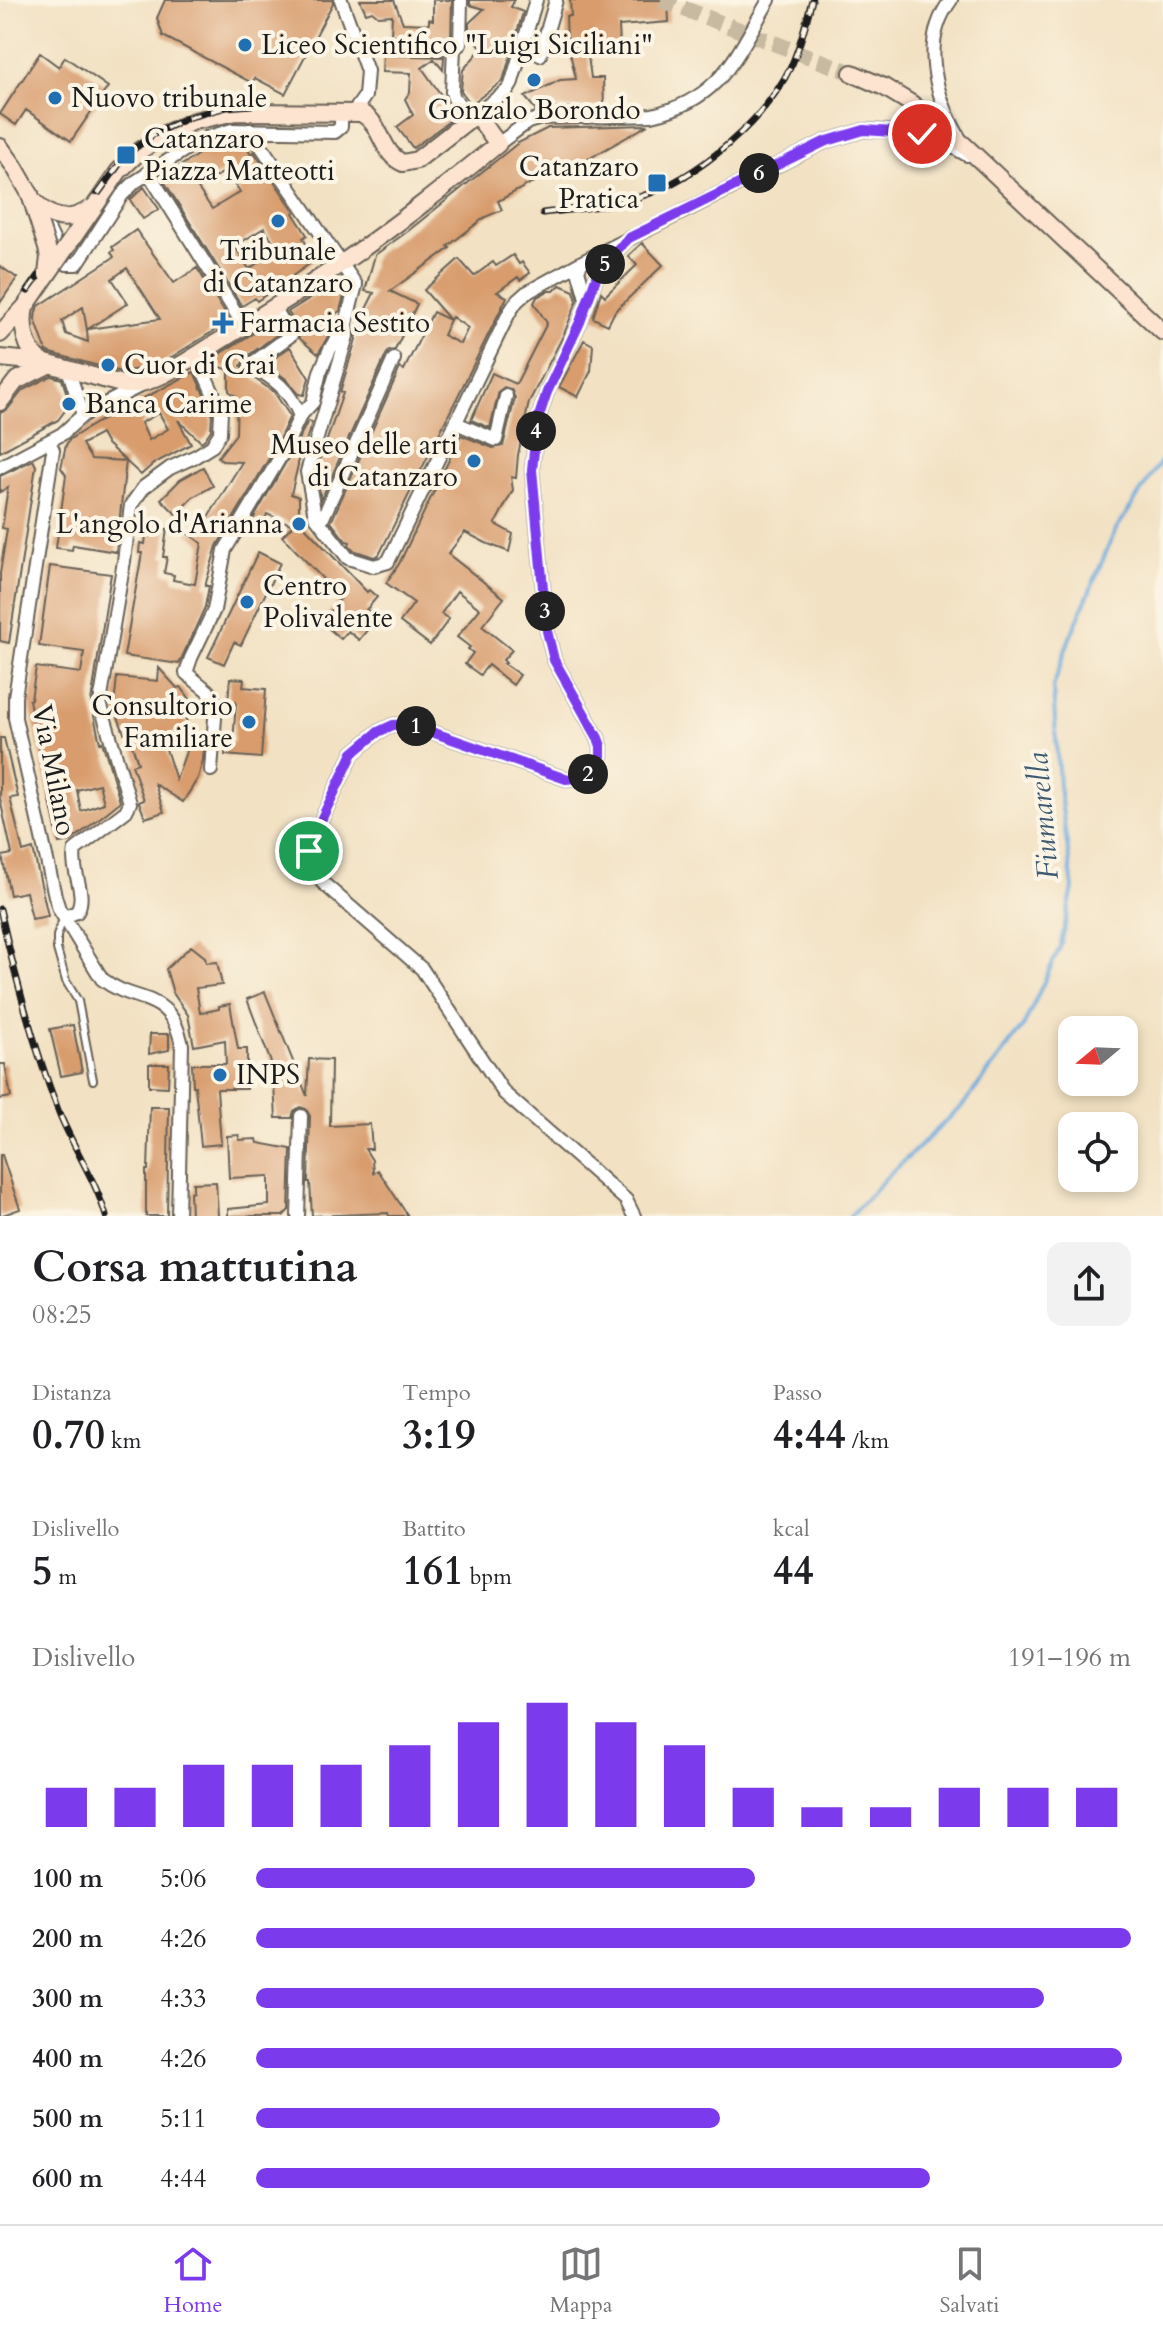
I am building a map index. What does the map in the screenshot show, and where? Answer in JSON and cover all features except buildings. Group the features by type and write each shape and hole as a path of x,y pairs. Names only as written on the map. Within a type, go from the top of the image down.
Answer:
{"street":[{"path":"0,144 14,160 33,193 63,261 77,264 122,195 148,172 200,140 232,130 335,132 341,127 347,113 365,96 368,81 360,46 341,0"},
{"path":"360,46 454,48 460,44 461,0"},
{"path":"0,334 29,300 130,159 152,142 194,121 236,112 361,113 372,120 391,155 398,161 407,163 417,160 508,90 536,0"},
{"path":"540,55 556,0"},
{"path":"0,467 62,434 83,415 196,355 342,264 534,119 652,115 697,99 726,70 769,0"},
{"path":"951,0 937,30 935,78 945,111 964,145"},
{"path":"454,48 454,98 498,144"},
{"path":"852,73 912,104 964,145 1163,332"},
{"path":"211,770 216,705 208,691 186,673 214,610 225,550 282,454 300,416 313,402 320,372 346,323 356,285 250,130"},
{"path":"346,323 347,336 307,472 315,516 348,558 374,566 388,562 502,326 517,301 526,293 629,238 824,142 864,130 922,134 941,140 991,172"},
{"path":"0,144 45,213 58,218 79,216 97,203"},
{"path":"148,172 244,326"},
{"path":"30,194 47,248 47,275"},
{"path":"629,238 607,260 596,278 580,322 547,392 537,422 532,470 547,631 554,660 598,738 601,756 597,764 584,777 566,779 409,724 393,725 378,732 353,753 309,851 310,863 323,883 422,969 504,1093 626,1200 634,1216"},
{"path":"582,262 590,267 596,278"},
{"path":"582,262 578,270 587,302"},
{"path":"553,280 571,280 581,285"},
{"path":"29,300 23,317 24,332 32,351 46,363"},
{"path":"274,307 291,335 250,365 288,391 300,416"},
{"path":"64,917 77,912 81,903 73,861 75,850 126,811 130,803 100,703 131,505 144,487 170,468 212,446 220,433 221,411 196,355"},
{"path":"0,358 46,363 125,385 133,386 151,380"},
{"path":"321,522 394,359"},
{"path":"0,402 16,381 46,363"},
{"path":"68,369 83,415"},
{"path":"456,423 496,440 506,396"},
{"name":"Via Milano","path":"49,442 53,450 15,708 55,896 64,917 102,979 162,1006 178,1029 182,1045 178,1216"},
{"path":"298,1216 301,1116"}],"lane":[{"path":"64,917 57,936 57,949 66,981 78,1001 93,1080"}],"waterway":[{"name":"Fiumarella","path":"850,1216 964,1104 1024,1025 1060,947 1073,888 1059,787 1053,687 1069,640 1115,531 1163,458"}],"tunnel":[{"path":"661,0 852,73"}],"railway":[{"path":"543,213 639,197 684,176 728,145 765,106 780,85 792,64 812,0"},
{"path":"28,291 126,155 154,134 187,118 227,107 251,105"},
{"path":"0,909 25,1010 49,1085 106,1216"}],"place":[{"name":"Liceo Scientifico \"Luigi Siciliani\"","path":"245,45"},
{"name":"Gonzalo Borondo","path":"534,80"},
{"name":"Nuovo tribunale","path":"55,98"},
{"name":"Catanzaro Piazza Matteotti","path":"126,155"},
{"name":"Catanzaro Pratica","path":"657,183"},
{"name":"Tribunale di Catanzaro","path":"278,221"},
{"name":"Farmacia Sestito","path":"223,323"},
{"name":"Cuor di Crai","path":"108,365"},
{"name":"Banca Carime","path":"69,404"},
{"name":"Museo delle arti di Catanzaro","path":"474,461"},
{"name":"L'angolo d'Arianna","path":"299,524"},
{"name":"Centro Polivalente","path":"247,602"},
{"name":"Consultorio Familiare","path":"249,722"},
{"name":"INPS","path":"220,1075"}],"route":[{"path":"309,851 353,753 378,732 393,725 409,724 566,779 584,777 592,771 601,756 601,746 554,660 547,631 532,470 537,422 596,278 607,260 629,238 824,142 864,130 922,134"}]}
